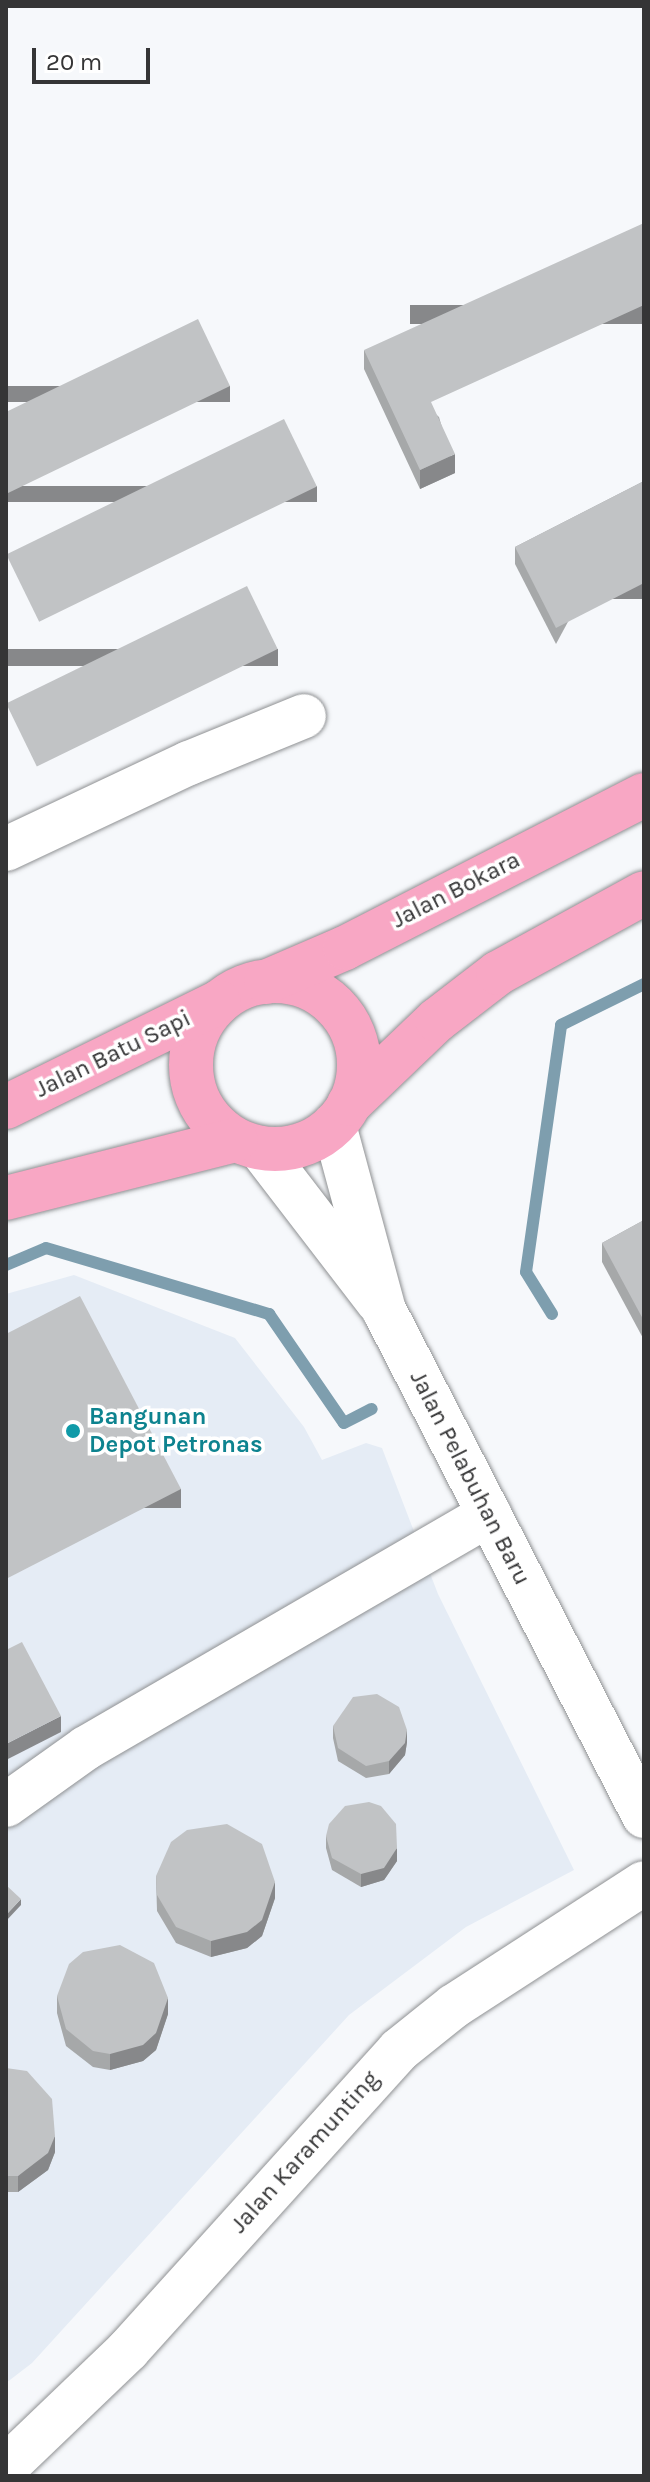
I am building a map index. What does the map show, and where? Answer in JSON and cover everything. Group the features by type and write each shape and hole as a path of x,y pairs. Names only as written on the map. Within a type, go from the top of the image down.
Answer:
{"main road":[{"name":"Jalan Bokara","path":"266,982 345,948 644,795"},
{"path":"6,1198 248,1144 312,1140 342,1115 437,1020 498,973 644,893"},
{"path":"248,1144 213,1123 191,1075 192,1048 202,1023 219,1002 266,982 316,992 351,1029 358,1067 342,1115"},
{"name":"Jalan Batu Sapi","path":"6,1107 219,1002"}],"street":[{"path":"6,849 304,716"},
{"name":"Jalan Pelabuhan Baru","path":"342,1115 384,1310 644,1816"},
{"path":"248,1144 384,1310"},
{"path":"6,1805 86,1748 489,1514"},
{"name":"Jalan Karamunting","path":"6,2467 128,2350 399,2050 454,2006 644,1883"}],"shaded area":[{"path":"74,1275 235,1338 304,1427 322,1460 366,1443 382,1448 438,1594 574,1870 466,1927 349,2015 32,2363 6,2383 6,1294"}],"building":[{"path":"644,223 644,305 431,402 455,454 420,470 364,350"},
{"path":"198,319 230,386 6,494 6,412"},
{"path":"284,419 317,486 39,622 6,554"},
{"path":"644,481 644,583 556,628 515,547"},
{"path":"247,586 278,649 37,766 6,703"},
{"path":"644,1220 644,1321 602,1243"},
{"name":"Bangunan Depot Petronas","path":"80,1296 181,1489 6,1579 6,1334"},
{"path":"22,1642 61,1716 6,1744 6,1650"},
{"path":"377,1694 399,1707 407,1730 405,1743 389,1761 366,1766 338,1748 333,1726 353,1697"},
{"path":"369,1802 381,1806 396,1824 397,1848 384,1868 361,1874 332,1858 326,1836 329,1824 345,1806"},
{"path":"227,1824 262,1844 275,1882 262,1920 247,1932 211,1941 176,1927 157,1895 156,1876 171,1842 187,1830"},
{"path":"6,1885 21,1899 6,1915"},
{"path":"120,1945 154,1963 168,1998 156,2033 143,2045 110,2054 93,2051 66,2029 57,1996 69,1964 83,1952"},
{"path":"6,2068 27,2071 52,2099 55,2136 48,2153 18,2176 6,2176"}],"waterway":[{"path":"552,1314 526,1272 561,1025 644,984"},
{"path":"6,1265 46,1248 269,1314 344,1423 372,1409"}],"place":[{"name":"Bangunan Depot Petronas","path":"73,1431"}]}
